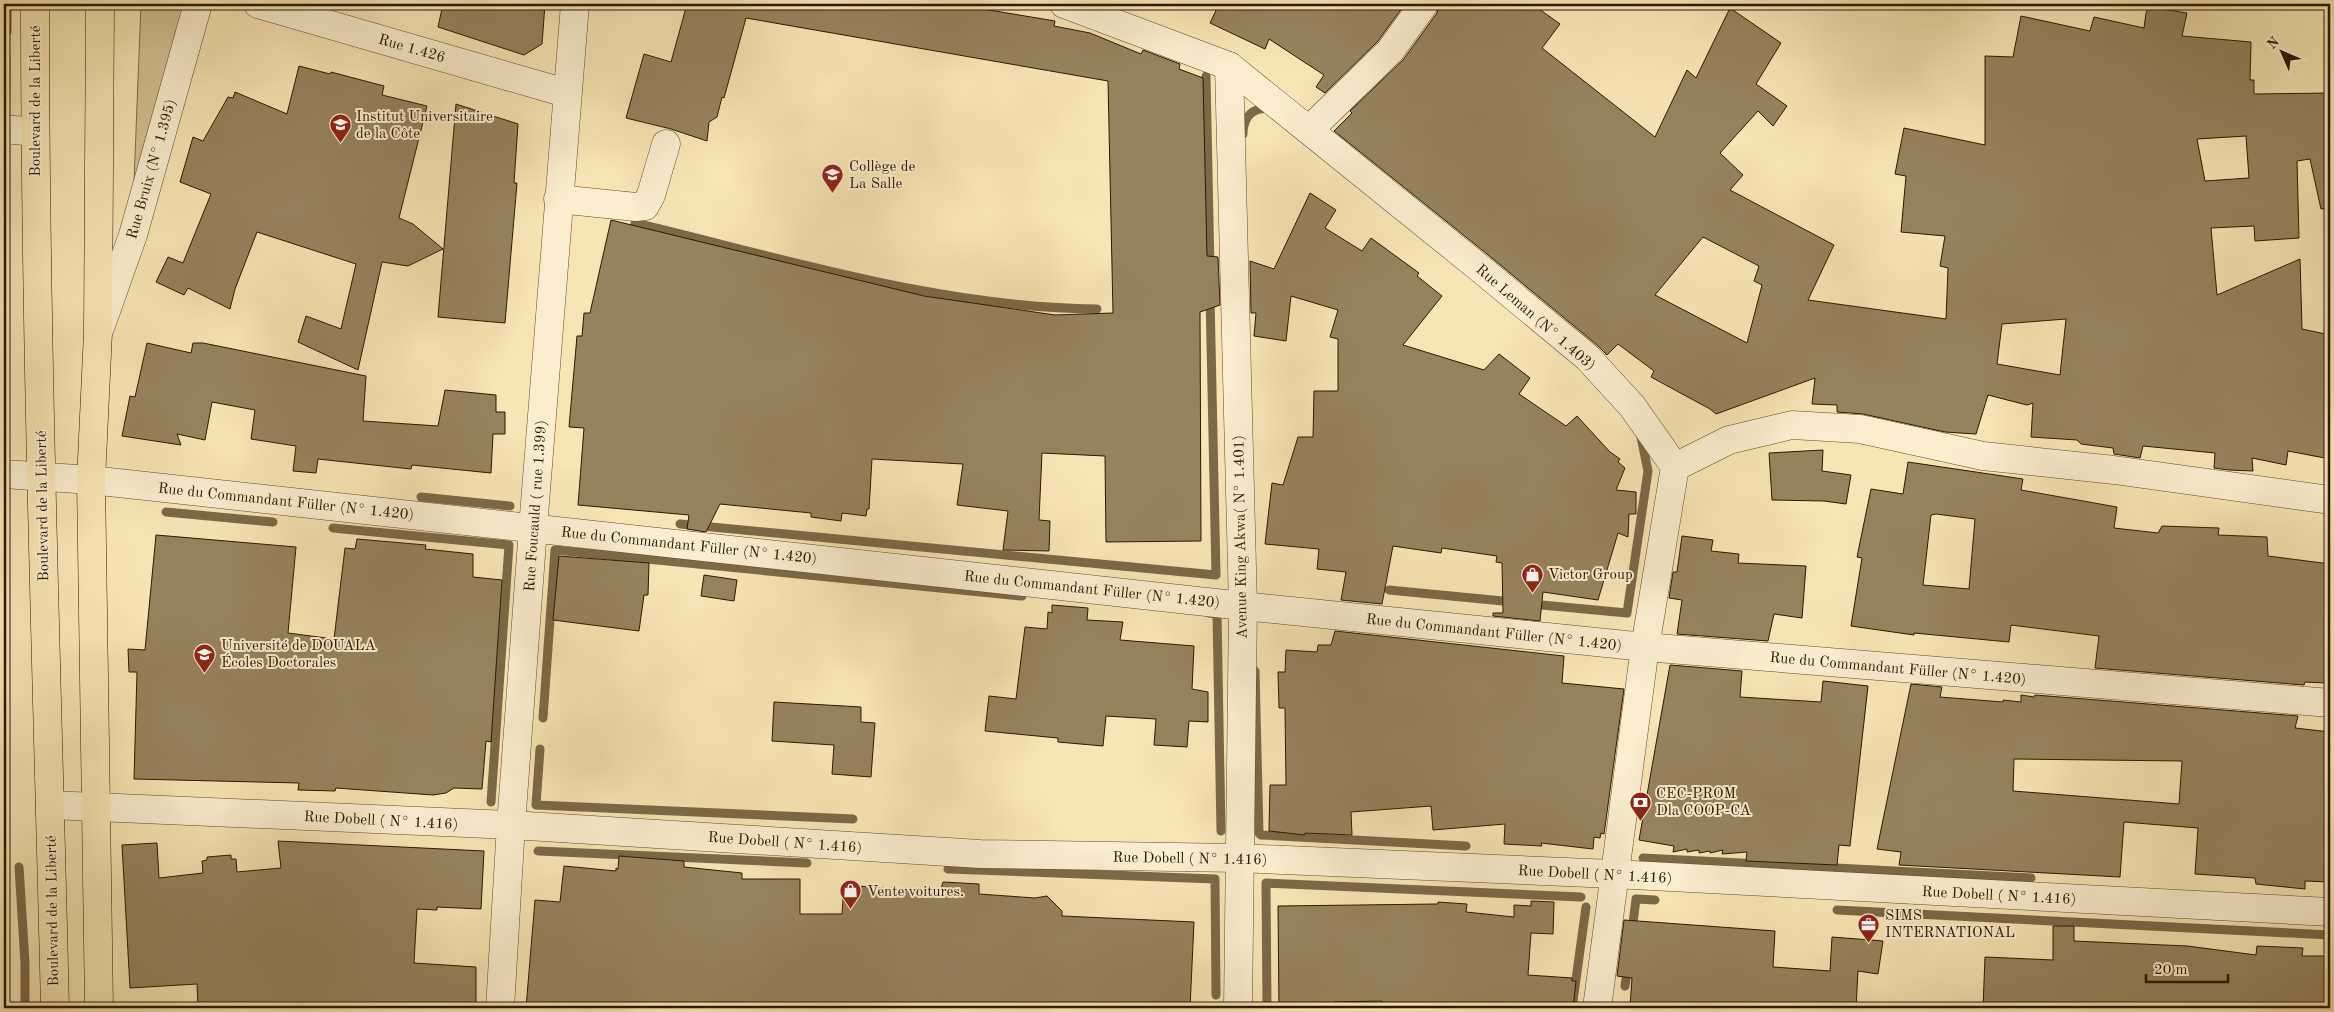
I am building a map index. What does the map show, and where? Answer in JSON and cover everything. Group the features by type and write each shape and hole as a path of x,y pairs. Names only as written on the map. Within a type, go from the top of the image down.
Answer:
{"main road":[{"name":"Boulevard de la Liberté","path":"34,4 41,477 55,1008"},
{"path":"99,1008 91,480 98,332 100,4"}],"street":[{"name":"Rue Bruix (N° 1.395)","path":"98,332 132,234 198,4"},
{"name":"Rue 1.426","path":"258,4 566,92"},
{"name":"Rue Foucauld ( rue 1.399)","path":"500,1008 511,825 533,528 566,92 575,4"},
{"name":"Rue Leman (N° 1.403)","path":"1064,4 1229,66 1587,357 1632,406 1675,467"},
{"path":"1309,130 1390,51 1424,4"},
{"name":"Avenue King Akwa( N° 1.401)","path":"1229,66 1243,606 1238,858 1238,1008"},
{"path":"4,129 35,132"},
{"path":"558,199 636,207 645,206 651,195 666,144"},
{"path":"1597,1008 1613,874 1645,647 1675,467 1729,440 1792,425 1860,429 1983,456 2114,470 2330,500"},
{"name":"Rue du Commandant Füller (N° 1.420)","path":"4,474 91,480 1243,606 1645,647 2330,703"},
{"name":"Rue Dobell ( N° 1.416)","path":"50,806 511,825 980,854 1238,858 1613,874 2330,912"}],"shaded area":[{"path":"141,4 184,4 134,182"}],"building":[{"path":"443,4 545,4 542,44 524,55 438,27"},
{"path":"687,4 953,4 1055,21 1054,26 1090,33 1141,54 1143,50 1180,64 1179,69 1203,78 1207,256 1218,257 1220,305 1200,312 1201,541 1106,542 1105,456 1042,453 1039,520 1050,521 1049,551 1003,550 1008,511 957,505 963,464 872,459 869,509 867,509 866,516 842,513 841,521 811,517 811,513 720,504 706,532 687,529 689,515 578,505 584,428 569,427 577,336 582,336 584,313 590,313 611,220 924,296 1055,315 1113,313 1108,81 746,18 724,98 722,97 717,117 709,122 707,141 671,129 626,118 644,54 671,62"},
{"path":"1219,4 1405,4 1378,41 1325,93 1316,87 1324,75 1269,39 1265,49 1210,23"},
{"path":"1439,4 1532,4 1560,24 1542,48 1655,137 1687,70 1696,78 1730,8 1781,43 1756,84 1787,106 1773,126 1758,111 1720,153 1743,175 1730,190 1834,245 1808,300 1946,319 1948,268 1940,266 1945,236 1901,232 1906,176 1895,174 1904,128 1985,145 1985,56 2013,57 2021,16 2090,31 2094,17 2144,28 2146,13 2149,7 2187,13 2182,36 2251,42 2250,80 2254,80 2254,94 2330,93 2330,208 2321,209 2310,159 2297,161 2299,238 2255,241 2254,226 2211,228 2217,295 2300,259 2302,329 2330,335 2330,459 2288,451 2286,465 2252,458 2253,471 2214,468 2215,453 2143,446 2140,458 2114,454 2113,448 2081,444 2077,440 2031,437 2033,403 2027,405 1988,395 1976,434 1945,432 1863,414 1837,412 1837,405 1812,404 1815,378 1716,414 1651,377 1654,371 1618,344 1607,355 1487,254 1334,131 1352,113 1350,111 1403,60 1437,13","holes":["2246,136 2249,178 2205,181 2197,139","1703,237 1759,266 1754,281 1762,285 1747,343 1655,295","2066,319 2060,375 1997,364 2002,324"]},
{"path":"299,66 384,86 382,95 427,106 399,218 413,224 443,249 408,266 382,262 358,370 298,342 306,316 341,329 356,264 257,232 235,289 230,309 188,288 184,295 156,282 168,257 183,263 211,194 180,182 193,137 203,141 228,97 233,98 235,92 287,114"},
{"path":"456,104 518,124 514,183 517,183 505,323 438,317"},
{"path":"1310,193 1336,210 1325,228 1362,251 1371,238 1419,273 1417,276 1442,296 1403,345 1484,370 1499,354 1530,378 1519,394 1566,426 1577,416 1610,452 1620,459 1618,462 1625,468 1616,490 1636,492 1636,514 1629,514 1628,537 1618,533 1598,600 1543,592 1540,621 1493,616 1493,613 1503,613 1502,563 1496,562 1497,556 1442,548 1441,553 1393,546 1382,604 1341,600 1346,572 1317,569 1319,549 1265,544 1272,483 1283,485 1298,437 1313,437 1314,391 1338,391 1338,339 1330,337 1338,310 1291,296 1286,341 1254,336 1256,313 1251,313 1250,261 1274,269"},
{"path":"147,343 191,353 193,343 203,343 366,376 363,421 438,426 445,390 496,395 496,412 505,412 505,434 493,434 491,473 412,465 411,469 318,459 316,473 293,471 296,446 251,439 255,410 212,402 205,440 177,434 181,445 122,436 130,396 135,397"},
{"path":"1823,450 1822,471 1851,475 1846,504 1824,501 1772,500 1769,453"},
{"path":"1908,462 2023,479 2021,490 2117,507 2114,528 2158,533 2162,526 2219,528 2218,535 2267,537 2268,556 2330,564 2330,679 2325,679 2325,683 2305,682 2304,685 2095,668 2099,636 2011,625 2009,642 1914,633 1914,635 1851,626 1862,558 1857,557 1871,489 1903,494","holes":["1931,515 1975,519 1969,589 1923,585"]},
{"path":"156,535 296,547 288,633 334,639 345,548 355,549 357,539 426,545 425,549 473,554 473,577 502,580 491,742 486,741 482,789 454,788 446,793 433,795 336,788 335,791 298,790 299,783 134,779 137,672 129,672 128,649 145,650"},
{"path":"1682,536 1713,540 1711,551 1739,554 1738,563 1806,566 1802,618 1774,614 1768,641 1677,634 1682,600 1669,598 1673,572 1677,572"},
{"path":"559,556 649,563 648,595 644,595 639,631 553,620"},
{"path":"704,575 737,580 734,601 701,596"},
{"path":"1052,605 1088,608 1087,620 1123,622 1120,640 1194,646 1192,689 1208,692 1208,722 1189,721 1187,747 1154,745 1156,719 1106,716 1103,746 1058,742 1058,738 985,731 989,696 1016,699 1025,627 1047,629 1048,612 1052,613"},
{"path":"1335,631 1564,656 1562,683 1624,689 1604,834 1601,833 1600,838 1594,837 1593,849 1541,843 1542,846 1504,844 1505,824 1433,830 1431,806 1351,812 1352,835 1305,833 1305,835 1269,831 1270,785 1286,785 1285,708 1279,708 1278,672 1285,672 1286,650 1317,652 1318,645 1331,645"},
{"path":"1670,665 1742,671 1740,697 1821,702 1823,681 1868,686 1850,846 1839,845 1837,865 1746,861 1747,852 1722,854 1723,850 1710,853 1710,851 1699,853 1699,850 1687,852 1687,849 1673,852 1674,846 1639,840"},
{"path":"1911,684 1942,687 1940,697 2021,702 2021,695 2034,697 2035,695 2298,716 2295,728 2330,732 2326,781 2330,781 2330,882 2305,881 2305,889 2256,884 2255,878 2195,874 2198,828 2124,822 2120,877 1899,865 1901,852 1877,849","holes":["2014,759 2182,761 2179,804 2013,791"]},
{"path":"774,702 861,707 861,722 875,723 871,777 832,774 834,745 772,741"},
{"path":"278,841 484,851 481,909 437,907 437,910 417,909 414,963 476,967 476,1008 198,1008 197,984 130,988 122,845 157,843 159,878 203,873 202,861 207,860 207,857 231,855 231,859 236,859 237,872 281,868"},
{"path":"619,856 684,861 684,867 742,873 742,879 800,879 800,914 842,914 844,885 940,892 943,882 979,884 979,894 1035,898 1047,896 1062,911 1062,916 1194,922 1190,1008 526,1008 535,900 560,902 564,866 616,871 616,868 618,869"},
{"path":"1531,901 1554,902 1553,934 1531,933 1528,975 1572,978 1572,981 1576,981 1573,1008 1381,1008 1382,1001 1334,1002 1333,1008 1279,1008 1278,906 1438,904 1438,902 1467,904 1466,912 1514,917 1514,905 1531,906"},
{"path":"1624,920 1775,931 1773,967 1830,971 1832,937 1883,941 1878,974 1858,971 1856,1008 1630,1007 1632,978 1617,976"},
{"path":"2053,926 2074,926 2074,941 2187,946 2256,955 2257,946 2303,948 2302,956 2330,956 2330,1008 1983,1008 1985,957 2053,960"}],"waterway":[{"path":"7,4 7,32"},
{"path":"1045,4 1062,9"},
{"path":"4,279 6,57"},
{"path":"1206,76 1210,268"},
{"path":"1243,134 1245,122 1250,114 1259,109 1271,109"},
{"path":"635,223 807,266 923,291 981,300 1097,309"},
{"path":"680,524 1216,575 1210,296"},
{"path":"1531,604 1627,613 1648,471 1641,437"},
{"path":"421,497 510,506"},
{"path":"166,512 273,522"},
{"path":"333,528 509,545 491,802"},
{"path":"543,718 555,550 1022,596"},
{"path":"1389,590 1513,602"},
{"path":"1209,613 1217,614 1221,831"},
{"path":"1255,671 1259,833 1261,835 1466,846"},
{"path":"540,749 536,805 853,819"},
{"path":"538,851 807,863"},
{"path":"1643,858 2031,878"},
{"path":"19,867 25,963 25,1008"},
{"path":"948,869 1215,879 1216,995"},
{"path":"1267,1008 1266,883 1581,897"},
{"path":"1632,931 1636,899 1655,900"},
{"path":"1572,1008 1586,907"},
{"path":"1837,910 2330,935"},
{"path":"1625,986 1628,966"}],"place":[{"name":"Institut Universitaire de la Côte","path":"340,144"},
{"name":"Collège de La Salle","path":"833,194"},
{"name":"Victor Group","path":"1532,593"},
{"name":"Université de DOUALA Écoles Doctorales","path":"205,673"},
{"name":"CEC-PROM Dla COOP-CA","path":"1640,821"},
{"name":"Vente voitures.","path":"851,910"},
{"name":"SIMS INTERNATIONAL","path":"1869,943"}]}
